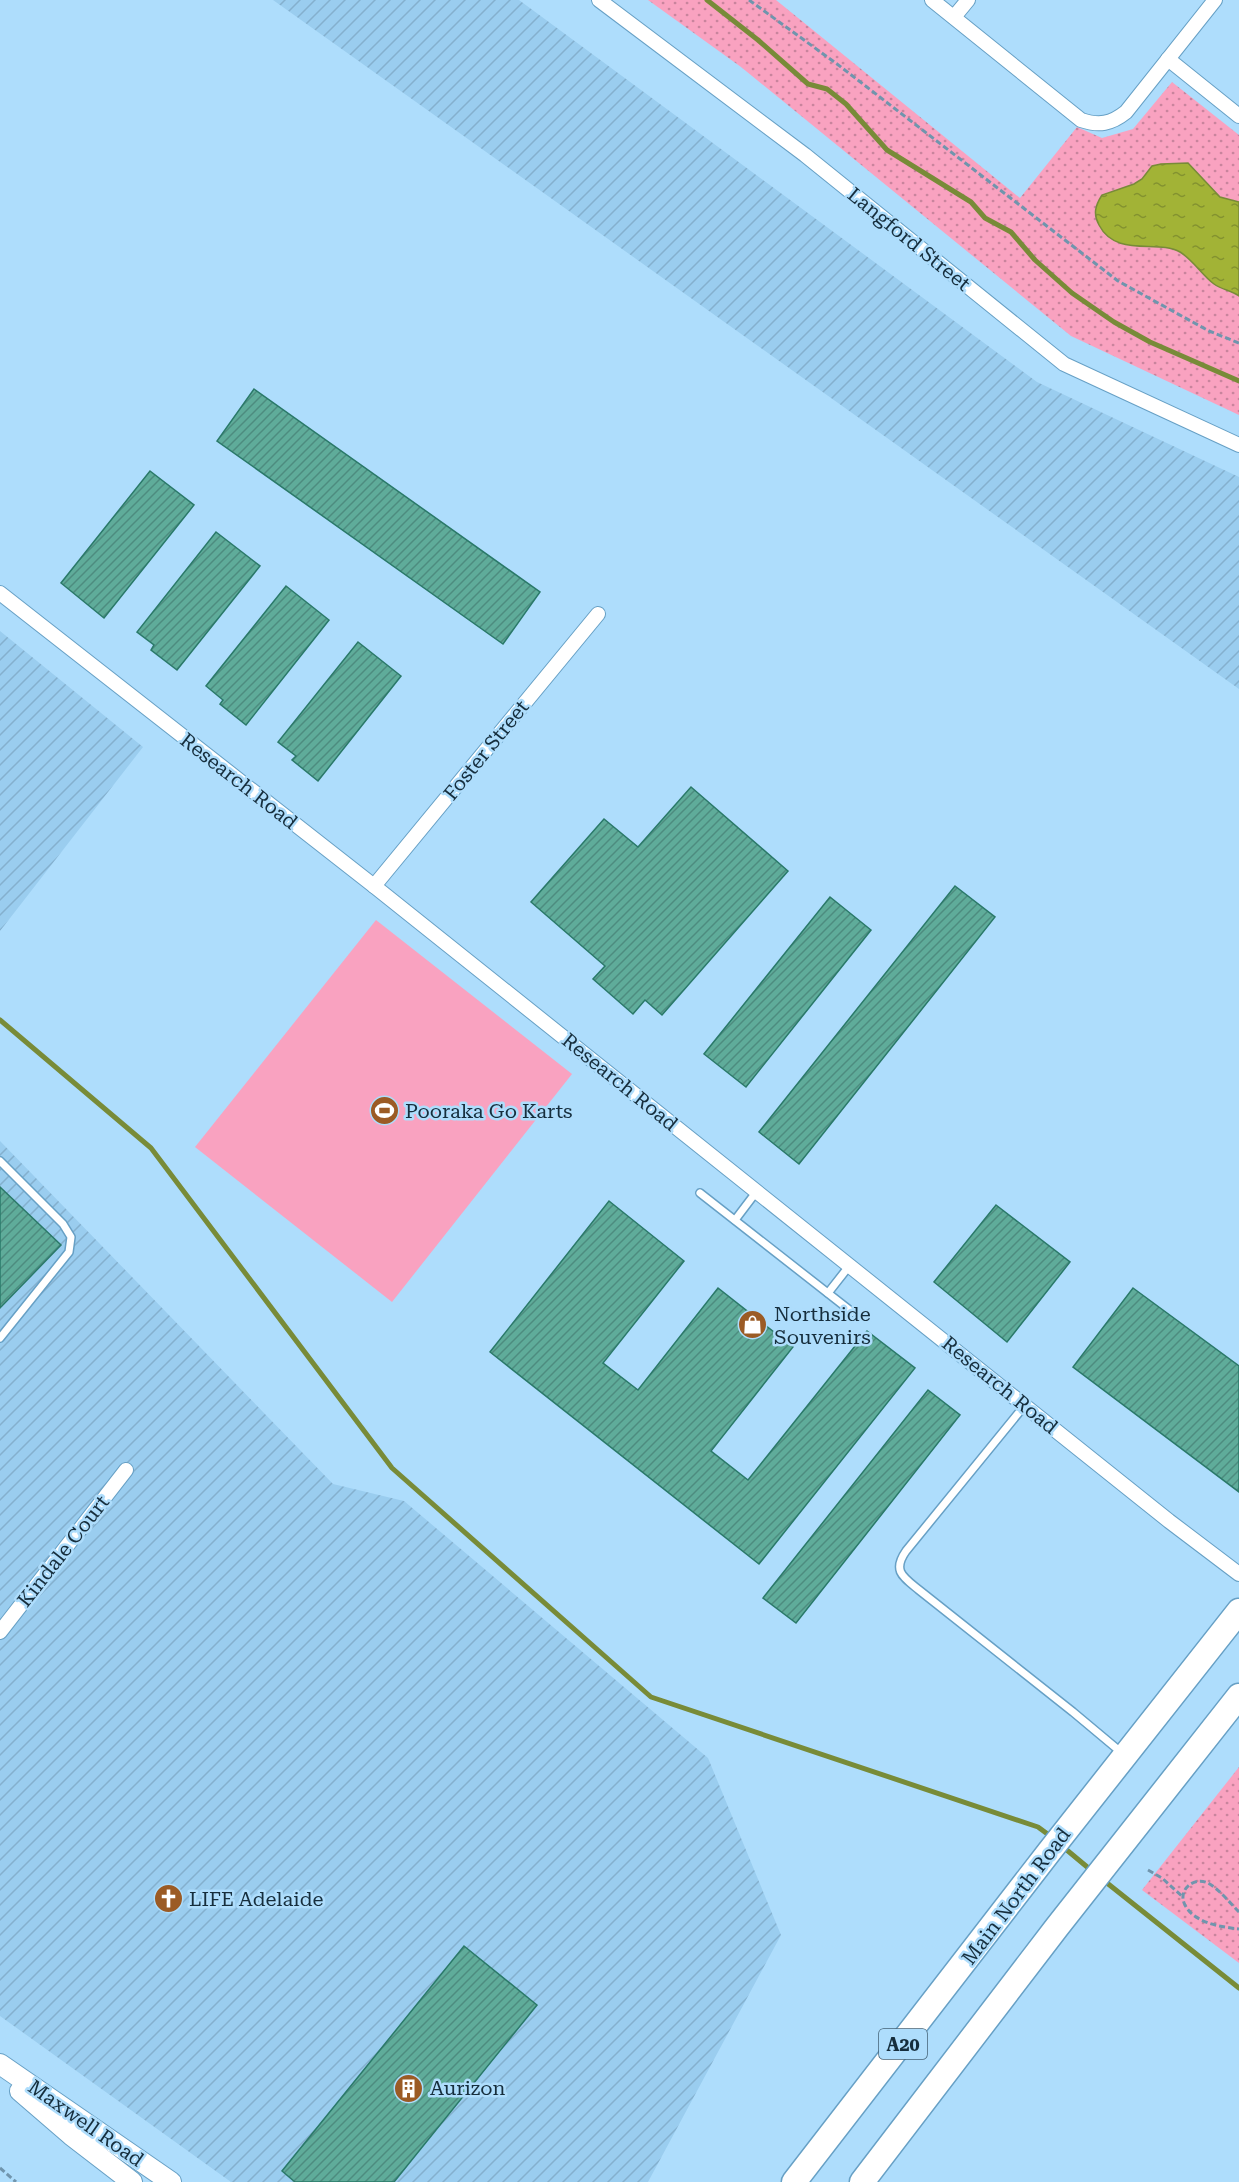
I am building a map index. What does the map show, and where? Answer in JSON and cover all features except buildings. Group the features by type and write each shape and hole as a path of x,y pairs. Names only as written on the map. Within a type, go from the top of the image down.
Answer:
{"highway":[{"name":"Main North Road","path":"794,2182 1239,1611"},
{"name":"A20","path":"862,2182 1239,1696"}],"street":[{"name":"Langford Street","path":"599,0 805,155 1064,364 1239,445"},
{"path":"932,0 1081,120 1093,124 1104,124 1116,120 1126,112 1215,0"},
{"path":"954,17 968,0"},
{"path":"1168,59 1239,116"},
{"name":"Research Road","path":"0,593 374,886 1239,1574"},
{"name":"Foster Street","path":"374,886 598,614"},
{"name":"Kindale Court","path":"0,1632 126,1470"},
{"name":"Maxwell Road","path":"0,2064 171,2182"},
{"name":"Maxwell Road","path":"0,2074 71,2135 132,2182"}],"lane":[{"path":"0,1161 63,1224 71,1237 69,1252 0,1338"},
{"path":"735,1220 757,1191"},
{"path":"700,1193 852,1312"},
{"path":"828,1293 849,1265"},
{"path":"1025,1405 906,1551 900,1560 900,1571 919,1590 1125,1756"}],"path":[{"path":"749,0 837,64 1118,281 1209,331 1239,343"},
{"path":"1148,1870 1162,1878 1183,1897"},
{"path":"1239,1912 1209,1884 1200,1880 1192,1881 1186,1888 1183,1897 1184,1904 1193,1915 1207,1922 1239,1929"},
{"path":"0,2168 16,2182"}],"shaded area":[{"path":"273,0 519,0 1037,382 1239,477 1239,689"},
{"path":"648,0 776,0 1020,198 1077,127 1102,138 1133,129 1172,82 1239,135 1239,415 1071,336 741,67"},
{"path":"0,631 143,747 0,931"},
{"name":"Pooraka Go Karts","path":"376,920 572,1074 392,1302 195,1147"},
{"path":"0,1141 333,1484 404,1501 708,1758 781,1935 648,2182 231,2182 0,2016"},
{"path":"1239,1767 1239,1963 1142,1890"}],"water":[{"path":"1188,163 1220,197 1239,202 1239,296 1214,284 1180,252 1171,248 1126,245 1106,235 1097,221 1096,210 1102,195 1134,184 1142,179 1152,166"}],"waterway":[{"path":"707,0 758,40 808,84 827,89 846,104 887,150 971,202 985,218 1011,232 1035,260 1072,293 1114,322 1150,342 1239,381"},
{"path":"0,1020 151,1148 392,1468 651,1697 1038,1827 1053,1838"},
{"path":"1062,1846 1092,1871"},
{"path":"1102,1879 1239,1988"}],"place":[{"name":"Pooraka Go Karts","path":"384,1111"},
{"name":"Northside Souvenirs","path":"753,1325"},
{"name":"LIFE Adelaide","path":"168,1899"},
{"name":"Aurizon","path":"409,2088"}]}
